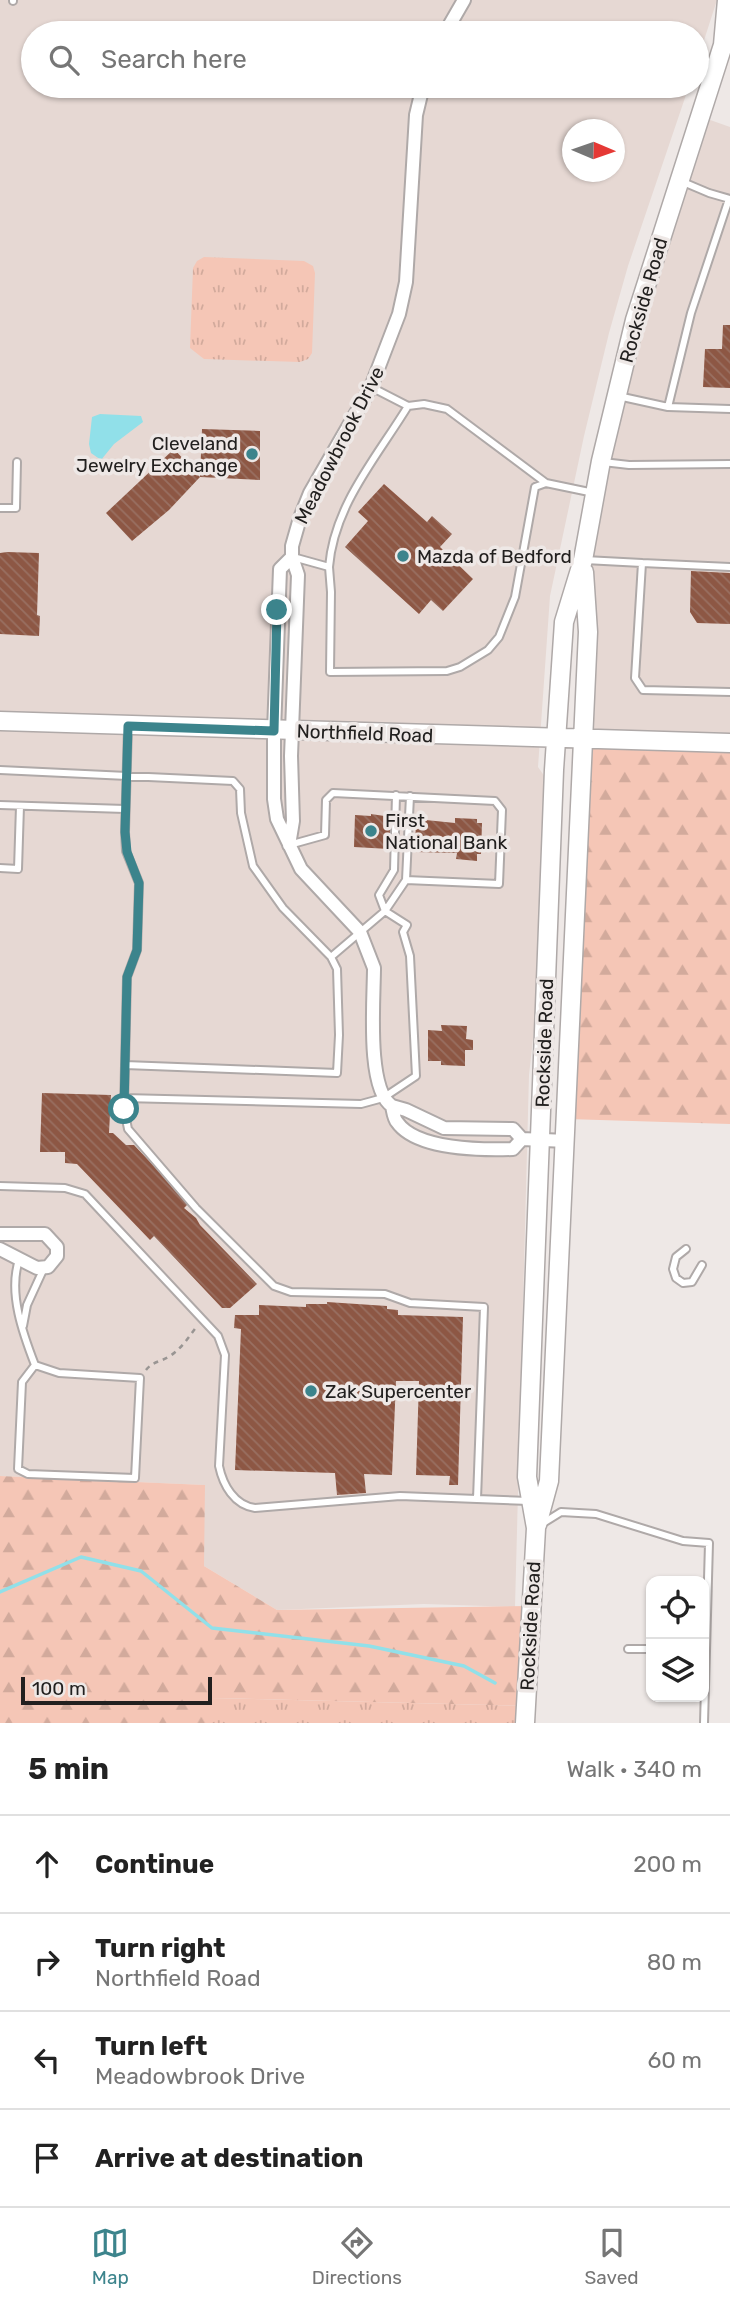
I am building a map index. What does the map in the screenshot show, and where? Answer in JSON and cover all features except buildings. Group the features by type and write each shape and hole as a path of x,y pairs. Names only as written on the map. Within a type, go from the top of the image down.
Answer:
{"main road":[{"name":"Rockside Road","path":"709,89 726,39 727,0"},
{"name":"Rockside Road","path":"536,1528 527,1477 564,622 583,560 594,493 635,320 706,98"},
{"name":"Rockside Road","path":"525,1723 536,1528 549,1480 566,1141 589,632 583,560"},
{"name":"Northfield Road","path":"0,721 730,743"}],"street":[{"path":"452,21 464,0"},
{"name":"Meadowbrook Drive","path":"283,731 298,575 292,557 295,533 310,493 371,387 399,314 406,282 416,115 420,98"},
{"name":"Meadowbrook Drive","path":"289,845 293,821 283,731 280,569 292,557"},
{"path":"289,845 301,869 360,932 374,968 376,1075 396,1122 409,1132 436,1145 513,1149 522,1139"},
{"path":"388,1102 444,1128 513,1129 522,1139 566,1141"},
{"path":"0,1234 45,1234 57,1247 54,1263 37,1268 0,1249"}],"lane":[{"path":"668,407 691,313 729,199 678,180"},
{"path":"371,387 408,406 424,404 447,409 546,483 594,493"},
{"path":"616,395 668,407 730,409"},
{"path":"408,406 351,494 333,545 329,567 330,673 437,672 460,667 488,650 499,638 515,597 533,492 535,487 546,483"},
{"path":"0,508 16,509 18,461"},
{"path":"601,461 629,466 730,464"},
{"path":"292,557 329,567"},
{"path":"583,560 730,567"},
{"path":"642,563 635,678 643,690 730,692"},
{"path":"128,726 125,809 127,852 139,883 137,950 127,977 124,1117 128,1129 196,1208 274,1286 291,1292 385,1294 410,1303 484,1307 477,1499"},
{"path":"0,770 233,781 240,789 241,813 253,866 284,908 331,957 337,969 337,1073 125,1065"},
{"path":"289,845 326,835 327,800 333,793 495,801 502,810 499,884 406,880"},
{"path":"124,1098 361,1104 388,1102 416,1076 410,956 402,932 407,925 385,911 379,895 394,870 396,795"},
{"path":"331,957 385,911 406,880 410,796"},
{"path":"0,805 125,809"},
{"path":"0,868 18,869 20,806"},
{"path":"0,1186 65,1188 85,1194 218,1336 225,1355 219,1466 222,1479 239,1502 256,1508 400,1496 531,1501"},
{"path":"686,1250 676,1257 673,1269 676,1278 683,1283 692,1282 702,1265"},
{"path":"20,1259 16,1270 22,1332 34,1365"},
{"path":"22,1332 27,1305 45,1267"},
{"path":"34,1365 60,1373 139,1378 135,1478 28,1474 18,1469 22,1382 34,1365"},
{"path":"536,1528 561,1512 596,1514 682,1541 709,1543 705,1639"},
{"path":"628,1649 646,1649"},
{"path":"704,1702 704,1723"}],"path":[{"path":"139,1378 152,1363 168,1358 185,1343 201,1319"}],"shaded area":[{"path":"0,0 717,0 709,25 709,21 21,21 21,98 685,98 628,266 609,333 550,596 538,767 545,777 546,808 536,1012 529,1075 515,1607 424,1604 277,1610 204,1566 204,1485 0,1476"},
{"path":"699,116 730,127 730,743 583,740 583,560 594,493"}],"green space":[{"path":"204,257 304,261 313,266 312,353 308,359 300,362 204,359 190,348 193,268 197,261"},
{"path":"583,740 730,743 730,1124 567,1119"},
{"path":"0,1476 205,1485 204,1566 277,1610 531,1606 526,1706 213,1698 212,1723 0,1723"},
{"path":"212,1698 526,1706 525,1723 212,1723"}],"water":[{"path":"100,414 141,416 143,422 114,444 101,460 91,453 89,444 92,417"}],"waterway":[{"path":"0,1592 81,1557 141,1571 212,1628 369,1646 464,1666 495,1683"}],"place":[{"name":"Cleveland Jewelry Exchange","path":"252,454"},
{"name":"Mazda of Bedford","path":"403,556"},
{"name":"First National Bank","path":"371,831"},
{"name":"Zak Supercenter","path":"311,1391"}],"route":[{"path":"124,1109 127,977 137,950 139,883 127,852 125,832 128,726 274,731 277,610"}]}
